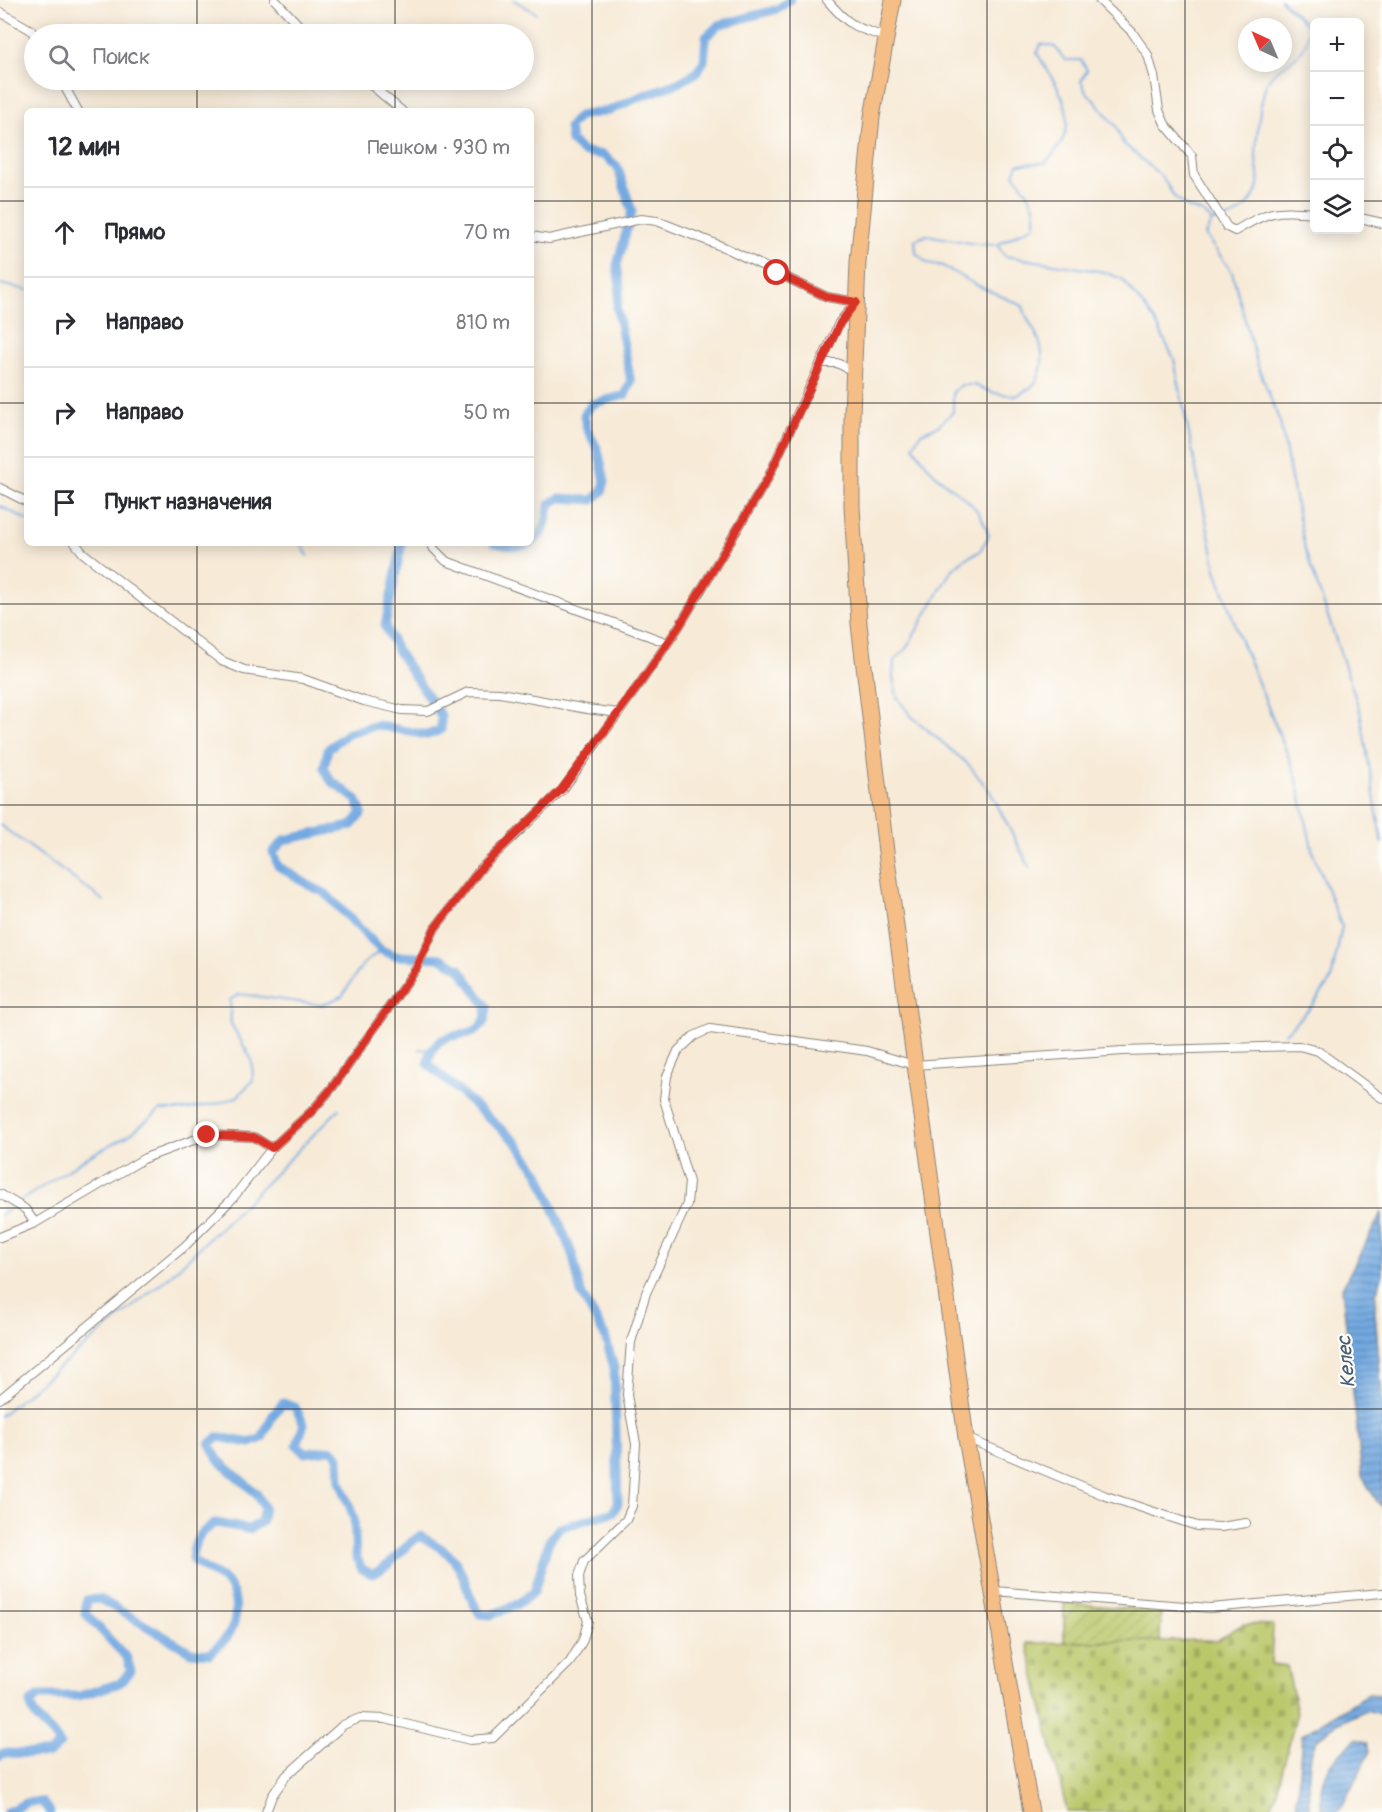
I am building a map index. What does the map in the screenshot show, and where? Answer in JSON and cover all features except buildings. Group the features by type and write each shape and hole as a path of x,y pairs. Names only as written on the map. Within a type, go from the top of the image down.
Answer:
{"highway":[{"path":"893,0 869,142 856,302 852,506 859,624 914,1065 966,1438 1031,1812"}],"street":[{"path":"275,0 298,24"},
{"path":"827,0 843,19 857,28 886,37"},
{"path":"1099,0 1132,32 1148,55 1159,110 1165,124 1192,156 1194,175 1227,226 1235,231 1261,215 1279,210 1310,213"},
{"path":"0,12 24,26"},
{"path":"66,90 76,108"},
{"path":"377,90 398,108"},
{"path":"0,1399 185,1246 233,1198 272,1148 313,1110 332,1088 416,969 435,928 482,867 562,789 668,643 768,478 840,323 856,302 827,297 726,248 657,221 641,219 549,239 534,236"},
{"path":"1364,219 1382,223"},
{"path":"821,363 837,363 854,371"},
{"path":"0,488 24,500"},
{"path":"77,546 83,554 222,661 244,670 303,679 364,701 402,710 428,711 468,692 500,693 619,713"},
{"path":"432,546 446,561 668,643"},
{"path":"266,1812 272,1796 286,1776 343,1725 360,1718 385,1719 470,1740 493,1738 570,1662 583,1640 588,1621 580,1596 579,1576 584,1561 626,1520 632,1506 636,1444 627,1395 631,1342 646,1293 687,1204 689,1182 664,1099 667,1076 678,1051 694,1035 711,1029 867,1051 914,1065 1123,1051 1299,1046 1318,1052 1382,1098"},
{"path":"0,1237 35,1223 145,1158 207,1135 254,1137 272,1148"},
{"path":"0,1194 25,1209 35,1223"},
{"path":"966,1438 1106,1496 1197,1526 1221,1527 1246,1523"},
{"path":"994,1591 1210,1608 1382,1593"}],"green space":[{"path":"1064,1603 1161,1611 1160,1641 1064,1642"},
{"path":"1243,1624 1273,1625 1271,1664 1287,1666 1297,1712 1277,1792 1269,1812 1067,1812 1027,1643 1217,1640"}],"water":[{"name":"Келес","path":"1382,1212 1382,1277 1376,1293 1375,1312 1382,1397 1382,1507 1362,1476 1342,1288"},
{"path":"1367,1694 1382,1695 1382,1713 1366,1710 1334,1726 1318,1739 1314,1745 1310,1763 1309,1812 1296,1812 1302,1735"},
{"path":"1356,1739 1367,1742 1370,1751 1341,1809 1327,1812 1321,1807 1324,1776 1333,1761"}],"waterway":[{"path":"514,0 536,13"},
{"path":"534,541 544,528 549,505 559,498 593,500 602,492 605,481 598,450 587,429 584,415 592,404 625,395 631,382 617,308 620,286 617,265 632,211 617,166 603,155 583,152 571,141 569,127 579,116 611,110 678,83 696,73 704,61 706,37 719,25 778,9 790,0"},
{"path":"1224,219 1246,207 1254,197 1258,181 1256,156 1258,128 1265,88 1272,75 1293,59 1303,49 1306,41 1309,27 1281,0"},
{"path":"1030,868 991,793 969,765 910,715 897,697 893,677 894,661 906,649 951,571 964,559 979,552 989,536 973,506 934,473 913,446 921,433 938,426 953,412 953,392 961,385 974,385 994,393 1016,396 1030,387 1036,381 1041,369 1041,348 1023,306 974,284 943,266 927,263 916,253 915,240 927,235 975,244 997,245 1035,225 1033,203 1014,174 1018,164 1045,163 1058,148 1065,134 1067,121 1066,108 1061,95 1037,53 1041,44 1055,47 1065,60 1081,60 1087,70 1081,81 1085,90 1116,126 1123,143 1162,177 1175,198 1189,208 1203,213 1212,221 1219,220"},
{"path":"1212,221 1205,235 1232,272 1257,364 1280,422 1305,549 1360,711 1382,843"},
{"path":"997,245 1005,256 1104,272 1122,279 1154,319 1174,359 1216,570 1239,636 1296,775 1313,853 1342,927 1331,980 1311,1007 1285,1033"},
{"path":"0,284 24,289"},
{"path":"0,506 24,518"},
{"path":"303,546 308,556"},
{"path":"0,1756 3,1753 49,1754 60,1744 33,1711 30,1703 39,1696 79,1696 120,1683 131,1671 127,1658 85,1613 87,1600 100,1599 191,1652 210,1654 227,1637 235,1617 234,1595 227,1583 192,1559 194,1547 202,1533 216,1523 249,1529 261,1522 264,1508 257,1494 218,1460 210,1444 218,1437 250,1443 262,1438 273,1415 283,1403 295,1407 304,1424 297,1445 305,1453 332,1450 339,1457 340,1481 354,1518 356,1556 362,1569 372,1574 379,1571 420,1536 443,1550 457,1564 480,1614 491,1615 516,1605 534,1592 549,1541 559,1528 613,1512 618,1503 614,1368 605,1336 581,1293 573,1256 539,1173 516,1142 428,1064 432,1051 438,1043 446,1038 478,1028 485,1020 487,1007 459,968 441,958 396,956 381,950 325,893 278,866 273,852 284,840 351,826 362,813 356,799 331,781 324,768 328,749 348,733 377,725 427,735 441,730 441,716 397,650 385,626 401,546"},
{"path":"0,825 104,901"},
{"path":"19,1202 86,1158 129,1135 160,1110 183,1110 216,1104 237,1097 253,1080 252,1060 231,1024 230,1000 239,994 322,1005 342,996 363,964 381,950"},
{"path":"419,1049 430,1050"},
{"path":"0,1416 171,1275 339,1109"},
{"path":"0,1215 14,1206"},
{"path":"8,1812 28,1802 42,1802 50,1812"}],"route":[{"path":"207,1135 254,1137 272,1148 313,1110 332,1088 416,969 435,928 482,867 562,789 680,625 768,478 840,323 856,302 827,297 777,273"}]}
